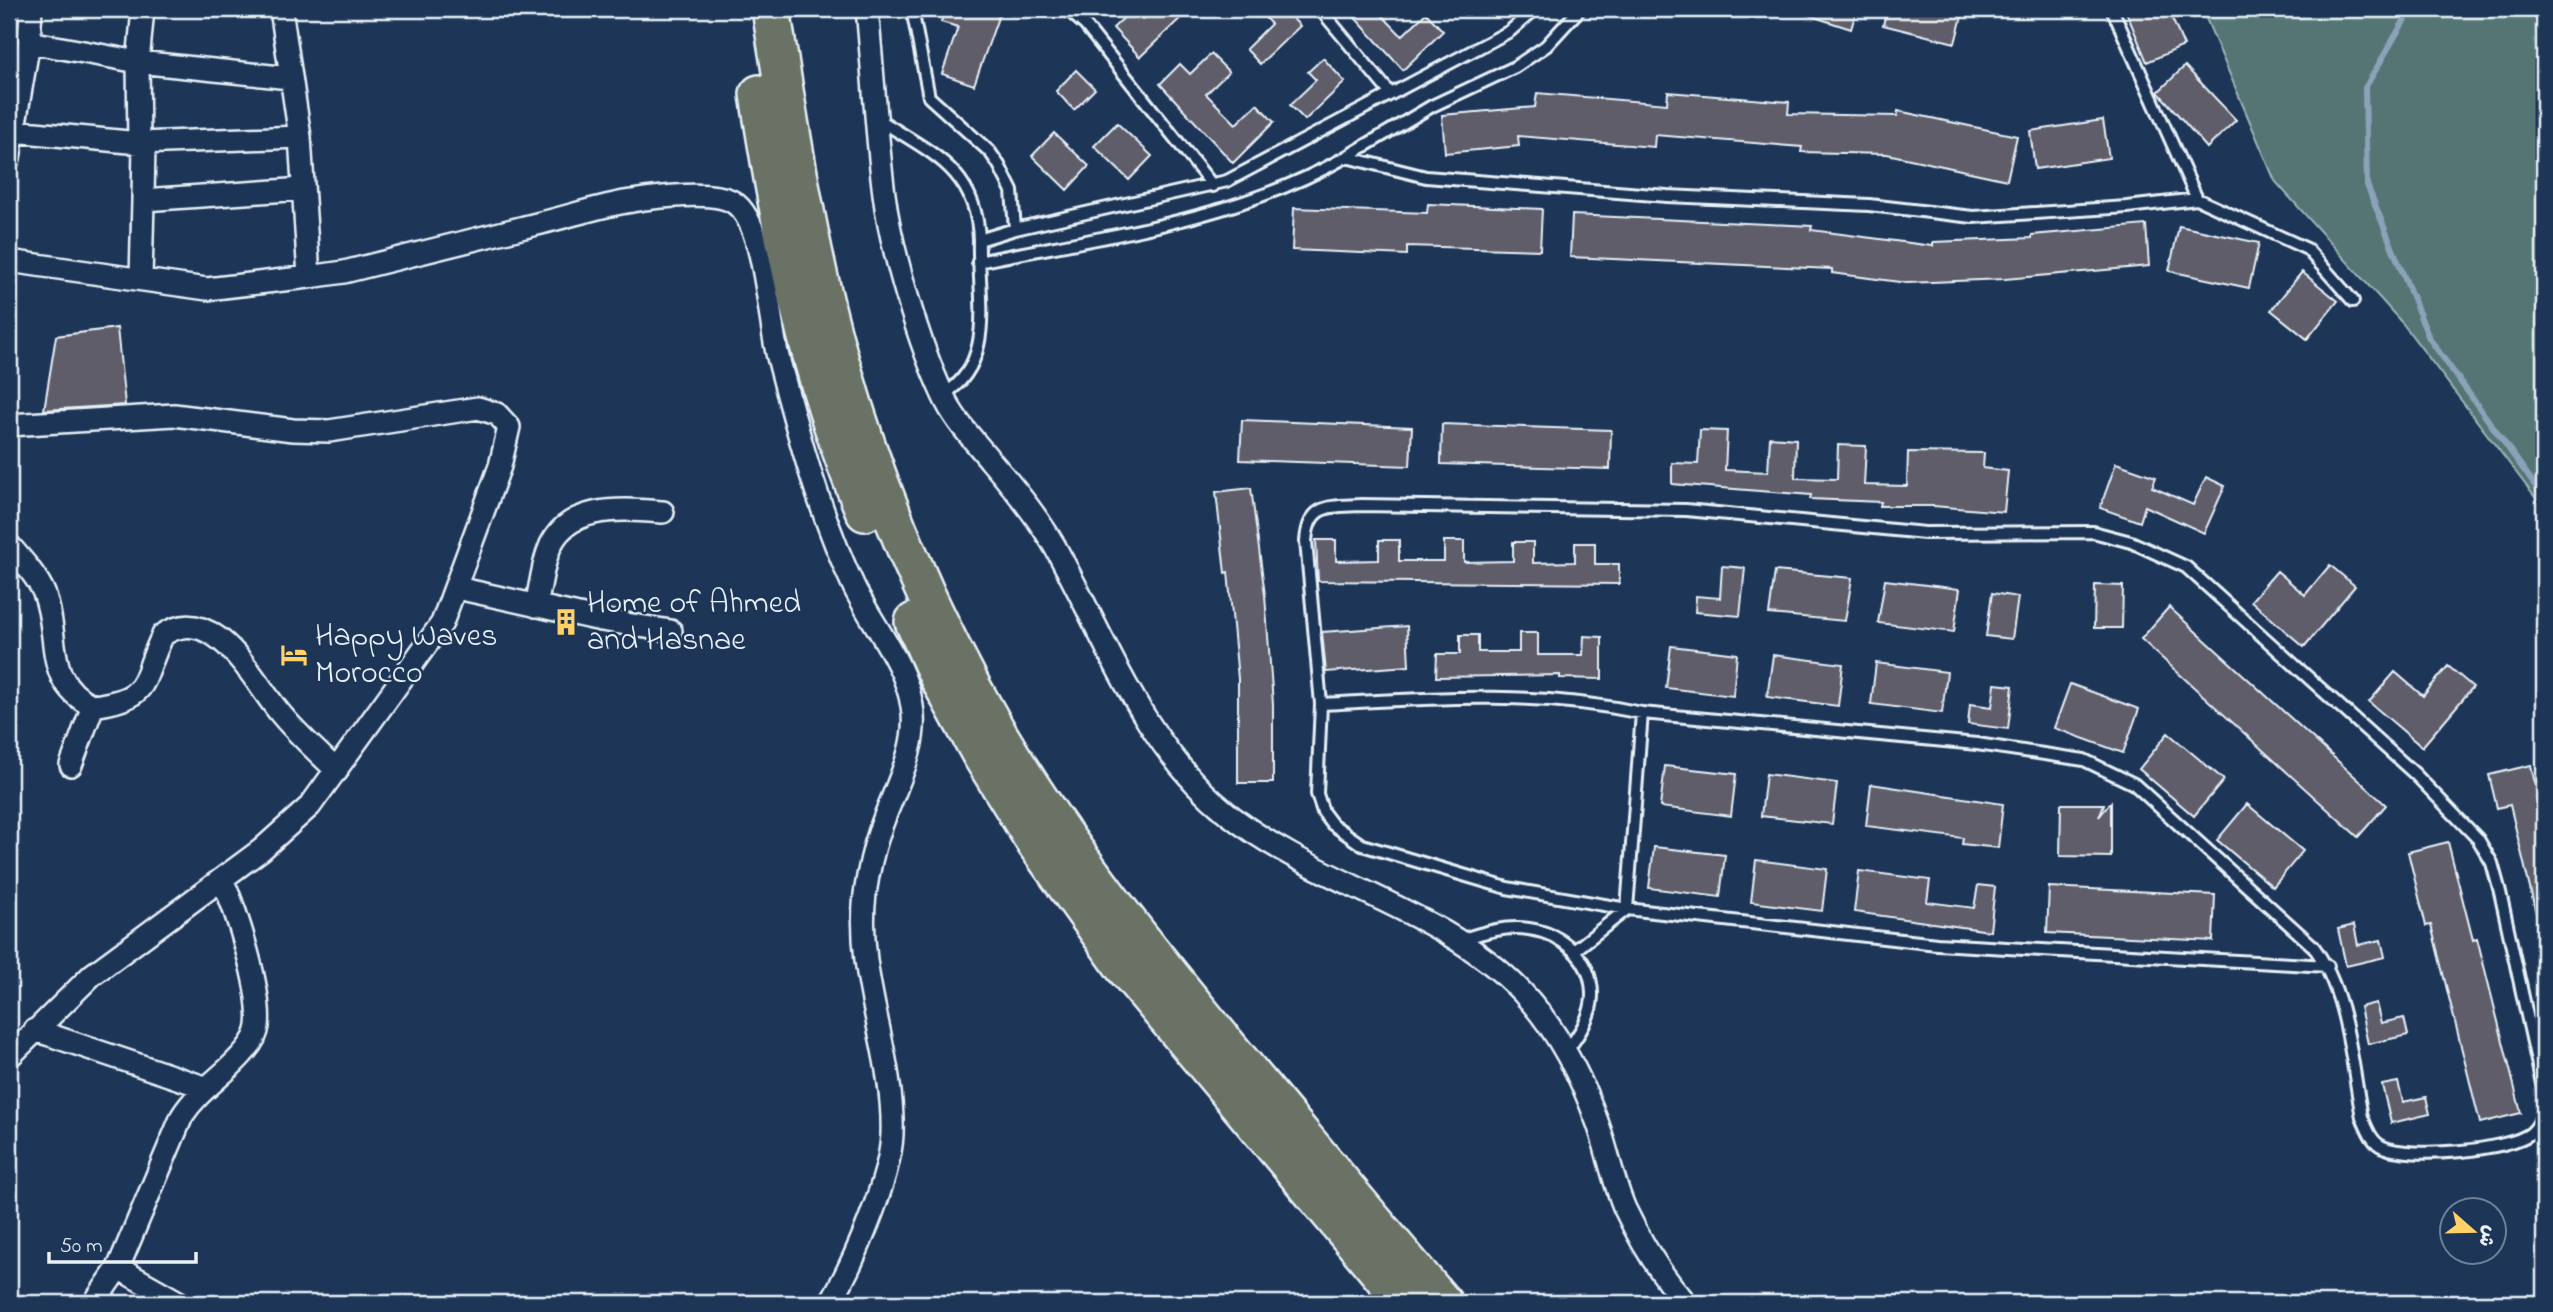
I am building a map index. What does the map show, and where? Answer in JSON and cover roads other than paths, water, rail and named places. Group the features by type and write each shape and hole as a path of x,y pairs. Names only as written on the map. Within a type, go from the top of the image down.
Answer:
{"highway":[{"path":"746,9 784,235 800,312 830,417 863,506 939,678 1035,842 1124,967 1405,1303"},
{"path":"771,9 811,253 841,363 874,464 908,552 950,642 996,730 1059,830 1150,954 1443,1303"}],"street":[{"path":"9,158 29,42 31,9"},
{"path":"141,279 143,200 138,62 143,9"},
{"path":"281,9 300,137 309,277"},
{"path":"867,9 884,198 908,295 943,395 958,422 1014,488 1056,548 1154,733 1198,788 1258,837 1459,940 1525,996 1566,1052 1600,1127 1625,1207 1666,1281 1686,1303"},
{"path":"29,42 138,62 290,78"},
{"path":"14,131 142,143 300,137"},
{"path":"143,200 303,189"},
{"path":"9,261 207,289 344,272 631,201 705,196 726,199 747,215 762,267 777,353 816,486 854,587 905,679 913,707 913,730 909,747 879,833 864,899 869,984 888,1093 892,1135 877,1193 852,1258 830,1303"},
{"path":"9,425 174,415 330,432 465,410 487,409 504,418 509,437 457,588 442,623 337,771 292,826 127,947 69,996 9,1057"},
{"path":"536,606 548,552 564,527 584,516 601,511 663,512"},
{"path":"9,545 43,593 55,655 67,689 93,706 136,694 144,686 163,635 181,627 194,627 210,633 241,658 279,713 337,771"},
{"path":"457,588 671,631"},
{"path":"71,765 93,706"},
{"path":"94,1303 118,1268 182,1116 204,1087 239,1058 258,1030 257,1002 238,914 222,879"},
{"path":"35,1030 204,1087"},
{"path":"118,1268 180,1303"}],"lane":[{"path":"912,9 929,97 990,152 999,165 1016,205 1015,229"},
{"path":"1067,9 1085,25 1213,186"},
{"path":"1320,9 1390,93"},
{"path":"979,240 1015,229 1213,186 1254,168 1510,31 1535,9"},
{"path":"978,262 1232,208 1317,173 1432,106 1515,67 1546,46 1580,9"},
{"path":"2112,9 2197,199"},
{"path":"878,118 943,161 962,180 974,200 979,240 978,350 966,377 943,395"},
{"path":"1346,157 1426,177 1667,196 1869,205 1973,216 2127,208 2197,199 2307,249 2353,301"},
{"path":"2328,966 1937,944 1627,909 1474,879 1371,848 1347,835 1323,811 1317,794 1321,704 1306,541 1311,518 1316,511 1325,508 1361,505 1478,504 1686,510 1925,533 2093,532 2163,554 2186,567 2213,590 2396,756 2457,814 2478,839 2492,863 2500,891 2544,1093"},
{"path":"1321,704 1477,696 1541,697 1642,713 1977,744 2084,760 2134,784 2169,813 2305,938 2328,966 2338,998 2362,1117 2368,1133 2380,1146 2413,1153 2492,1147 2519,1140 2532,1133 2544,1110"},
{"path":"1575,950 1627,909 1642,713"},
{"path":"1459,940 1507,928 1527,928 1549,933 1575,950 1591,982 1593,995 1580,1033 1566,1052"}],"waterway":[{"path":"2411,9 2365,88 2367,185 2429,338 2544,498"}],"place":[{"name":"Home of Ahmed and Hasnae","path":"566,622"},
{"name":"Happy Waves Morocco","path":"294,655"}]}
